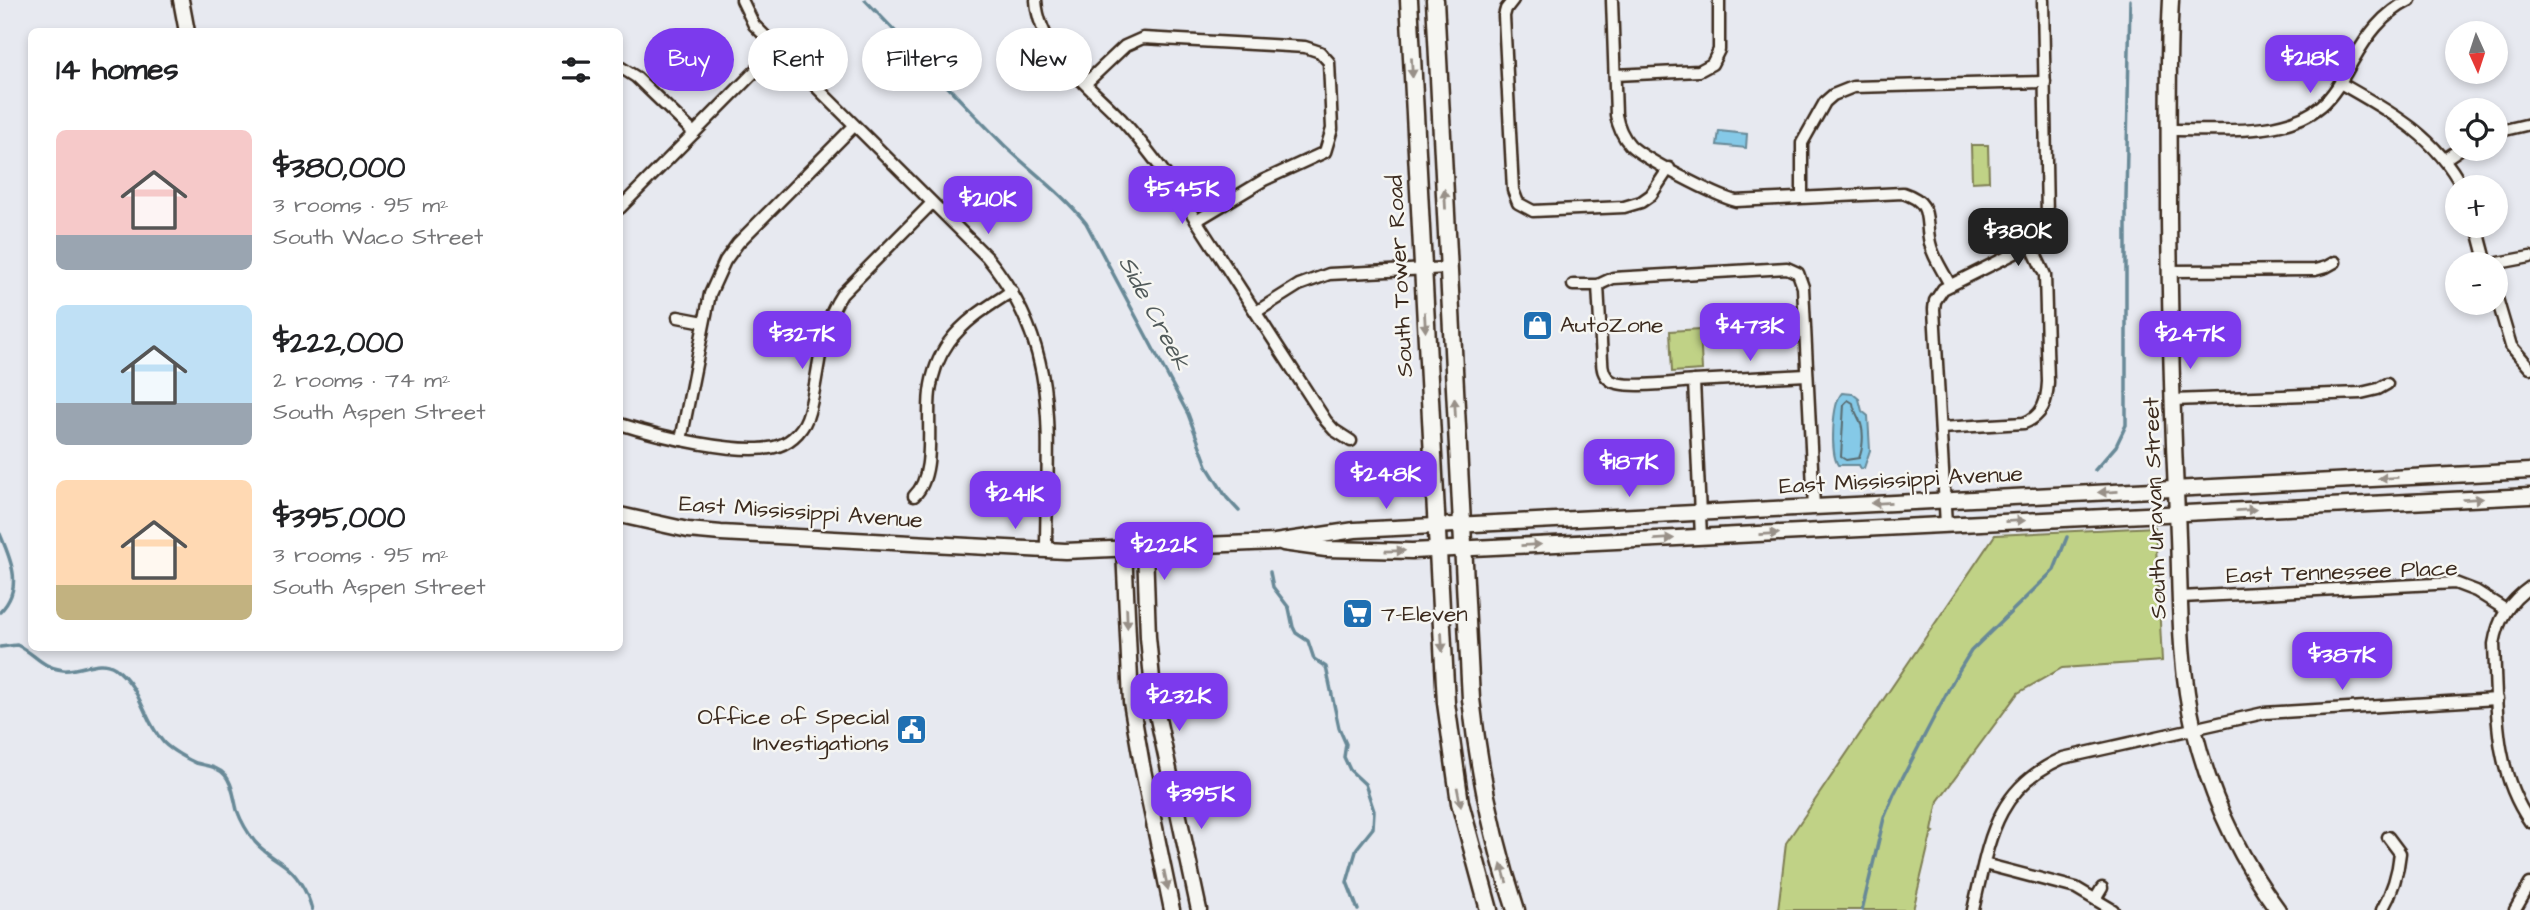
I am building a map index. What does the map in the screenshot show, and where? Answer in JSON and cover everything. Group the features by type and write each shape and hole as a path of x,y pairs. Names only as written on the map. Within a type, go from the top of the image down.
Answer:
{"main road":[{"path":"181,0 186,28"},
{"name":"South Tower Road","path":"1409,0 1449,730 1464,822 1489,910"},
{"path":"1434,0 1471,699 1483,787 1516,910"},
{"name":"South Uravan Street","path":"2171,0 2170,271 2176,489 2186,679 2194,728 2205,770 2223,816 2245,860 2278,910"},
{"name":"East Mississippi Avenue","path":"623,515 688,530 721,533 1046,550 1125,550 1275,542 1332,532 1436,526 2530,471"},
{"name":"East Mississippi Avenue","path":"1275,542 1330,550 1438,550 2530,496"},
{"path":"1145,548 1152,687 1199,910"},
{"path":"1125,550 1129,682 1145,782 1172,910"},
{"path":"1449,730 1467,740 1476,795 1490,818"},
{"path":"1139,747 1163,742"},
{"path":"1145,782 1171,776"}],"street":[{"path":"742,0 757,28"},
{"path":"1036,0 1042,28"},
{"path":"1514,0 1504,16 1513,190 1518,203 1533,211 1632,205 1651,195 1669,168"},
{"path":"1612,0 1616,115 1621,132 1635,149 1719,196 1736,201 1903,193 1912,196 1924,207 1928,216 1930,246 1950,285"},
{"path":"1615,75 1699,71 1712,64 1719,50 1719,0"},
{"path":"1947,525 1934,309 1940,293 1950,285 2031,245 2043,232 2047,217 2043,0"},
{"path":"2169,130 2266,128 2285,125 2311,114 2340,83 2377,24 2410,0"},
{"path":"1092,77 1125,46 1143,38 1306,47 1320,52 1329,62 1332,129 1325,152 1264,180 1196,221"},
{"path":"623,69 636,77 694,133"},
{"path":"623,205 748,78"},
{"path":"1801,197 1802,143 1825,102 1843,90 2045,82"},
{"path":"2340,83 2405,121 2445,159"},
{"path":"1092,89 1149,151 1326,421 1351,441"},
{"path":"820,91 987,257 1012,291 1032,333 1044,378 1046,550"},
{"path":"2508,129 2530,124"},
{"path":"681,440 704,322 715,281 738,243 855,126"},
{"path":"623,425 681,440 766,449 785,443 795,436 802,429 810,411 826,327 835,304 932,202"},
{"path":"1941,428 2024,423 2032,420 2042,410 2048,394 2045,275 2031,245"},
{"path":"2508,261 2530,257"},
{"path":"2170,271 2315,270 2334,262"},
{"path":"1256,312 1300,285 1329,274 1448,268"},
{"path":"1573,285 1598,285 1613,278 1787,268 1798,274 1803,287 1814,507"},
{"path":"1598,285 1603,371 1607,379 1619,384 1806,375"},
{"path":"915,496 926,479 929,397 940,359 961,328 1012,291"},
{"path":"2502,315 2511,346 2530,369"},
{"path":"678,317 704,322"},
{"path":"1694,381 1701,537"},
{"path":"2173,400 2361,393 2387,384"},
{"name":"East Tennessee Place","path":"2181,597 2455,583 2476,591 2505,610"},
{"path":"2530,587 2505,610 2494,644 2500,744 2505,771 2514,795 2530,822"},
{"path":"1973,910 1994,824 2014,792 2047,765 2078,754 2283,710 2497,699"},
{"path":"2382,910 2399,868 2400,853 2388,837"},
{"path":"1983,864 2060,882 2096,898 2113,910"},
{"path":"2515,910 2530,884"},
{"path":"2096,898 2102,888"}],"green space":[{"path":"1971,145 1988,145 1989,181 1972,182"},
{"path":"1700,329 1702,370 1672,372 1670,331"},
{"path":"2155,527 2162,661 2062,668 2018,693 1938,801 1932,831 1934,832 1931,835 1913,910 1778,910 1786,843 1995,535"}],"water":[{"path":"1719,131 1747,134 1746,148 1717,145"},
{"path":"1842,393 1853,394 1859,399 1862,411 1868,416 1870,450 1864,468 1861,469 1859,465 1838,465 1835,459 1834,417"}],"waterway":[{"name":"Side Creek","path":"865,0 1004,145 1057,192 1086,223 1188,414 1208,468 1227,498 1239,511"},
{"path":"2095,470 2116,446 2126,425 2126,198 2130,0"},
{"path":"0,534 13,574 12,593 0,612"},
{"path":"1862,910 1884,818 1955,677 1971,651 2054,570 2067,537"},
{"name":"Side Creek","path":"1270,572 1273,587 1289,608 1296,633 1308,641 1314,659 1326,667 1339,728 1346,744 1344,757 1350,770 1365,784 1374,811 1373,828 1357,848 1347,882 1358,910"},
{"path":"0,647 17,645 43,663 63,670 96,664 115,668 137,694 151,724 164,743 188,759 215,768 225,775 250,835 261,848 296,877 308,896 312,910"}],"place":[{"name":"AutoZone","path":"1537,325"},
{"name":"7-Eleven","path":"1358,614"},
{"name":"Office of Special Investigations","path":"912,730"}]}
